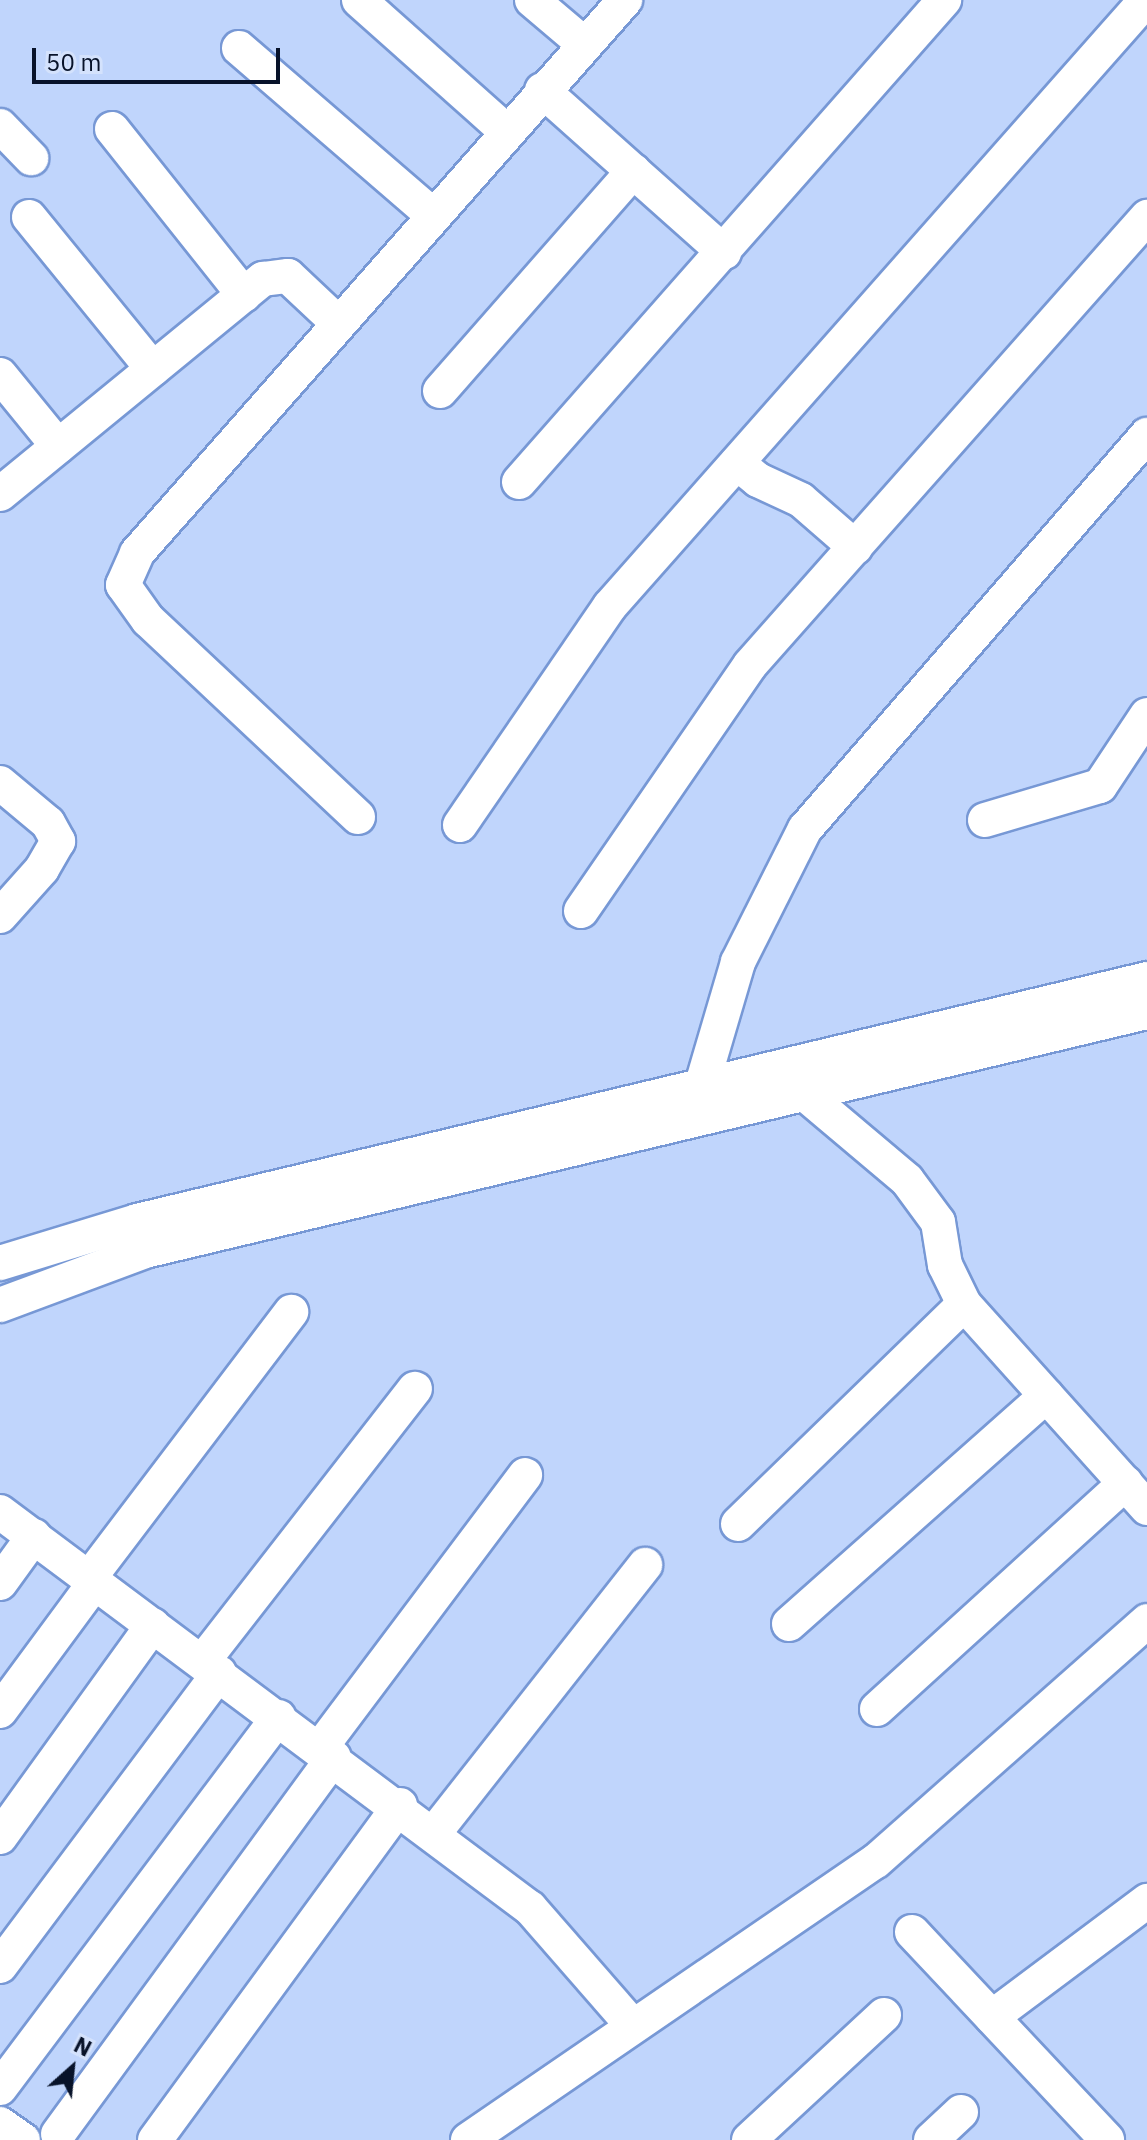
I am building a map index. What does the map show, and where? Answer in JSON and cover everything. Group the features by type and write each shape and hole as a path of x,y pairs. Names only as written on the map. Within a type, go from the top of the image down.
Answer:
{"street":[{"path":"359,0 505,130"},
{"path":"532,0 584,44"},
{"path":"358,817 148,620 123,585 137,553 505,130 625,0"},
{"path":"519,482 944,0"},
{"path":"460,825 610,606 1146,0"},
{"path":"239,48 431,214"},
{"path":"542,90 724,252"},
{"path":"0,126 31,158"},
{"path":"112,129 244,295"},
{"path":"440,391 633,171"},
{"path":"29,217 153,369"},
{"path":"581,911 750,665 1147,217"},
{"path":"0,494 263,279 288,276 337,322"},
{"path":"0,375 58,446"},
{"path":"701,1088 738,962 805,829 1147,435"},
{"path":"737,463 758,480 801,500 855,547"},
{"path":"985,820 1100,786 1147,715"},
{"path":"0,783 48,823 58,841 42,869 0,916"},
{"path":"0,1263 137,1221 1147,979"},
{"path":"0,1305 145,1251 1147,1012"},
{"path":"805,1094 907,1180 938,1222 945,1265 964,1304 1136,1496 877,1709"},
{"path":"738,1524 964,1304"},
{"path":"0,1711 92,1580 291,1312"},
{"path":"0,1966 211,1667 415,1389"},
{"path":"789,1624 1046,1396"},
{"path":"58,2134 525,1475"},
{"path":"0,1512 400,1805 530,1908 632,2025"},
{"path":"0,1583 34,1536"},
{"path":"435,1832 645,1565"},
{"path":"468,2140 876,1861 1147,1621"},
{"path":"0,1837 153,1625"},
{"path":"0,2088 279,1717"},
{"path":"155,2140 400,1805"},
{"path":"992,2017 1147,1901"},
{"path":"912,1932 1107,2140"},
{"path":"749,2140 884,2015"},
{"path":"931,2140 961,2112"},
{"path":"0,2124 23,2140"}]}
